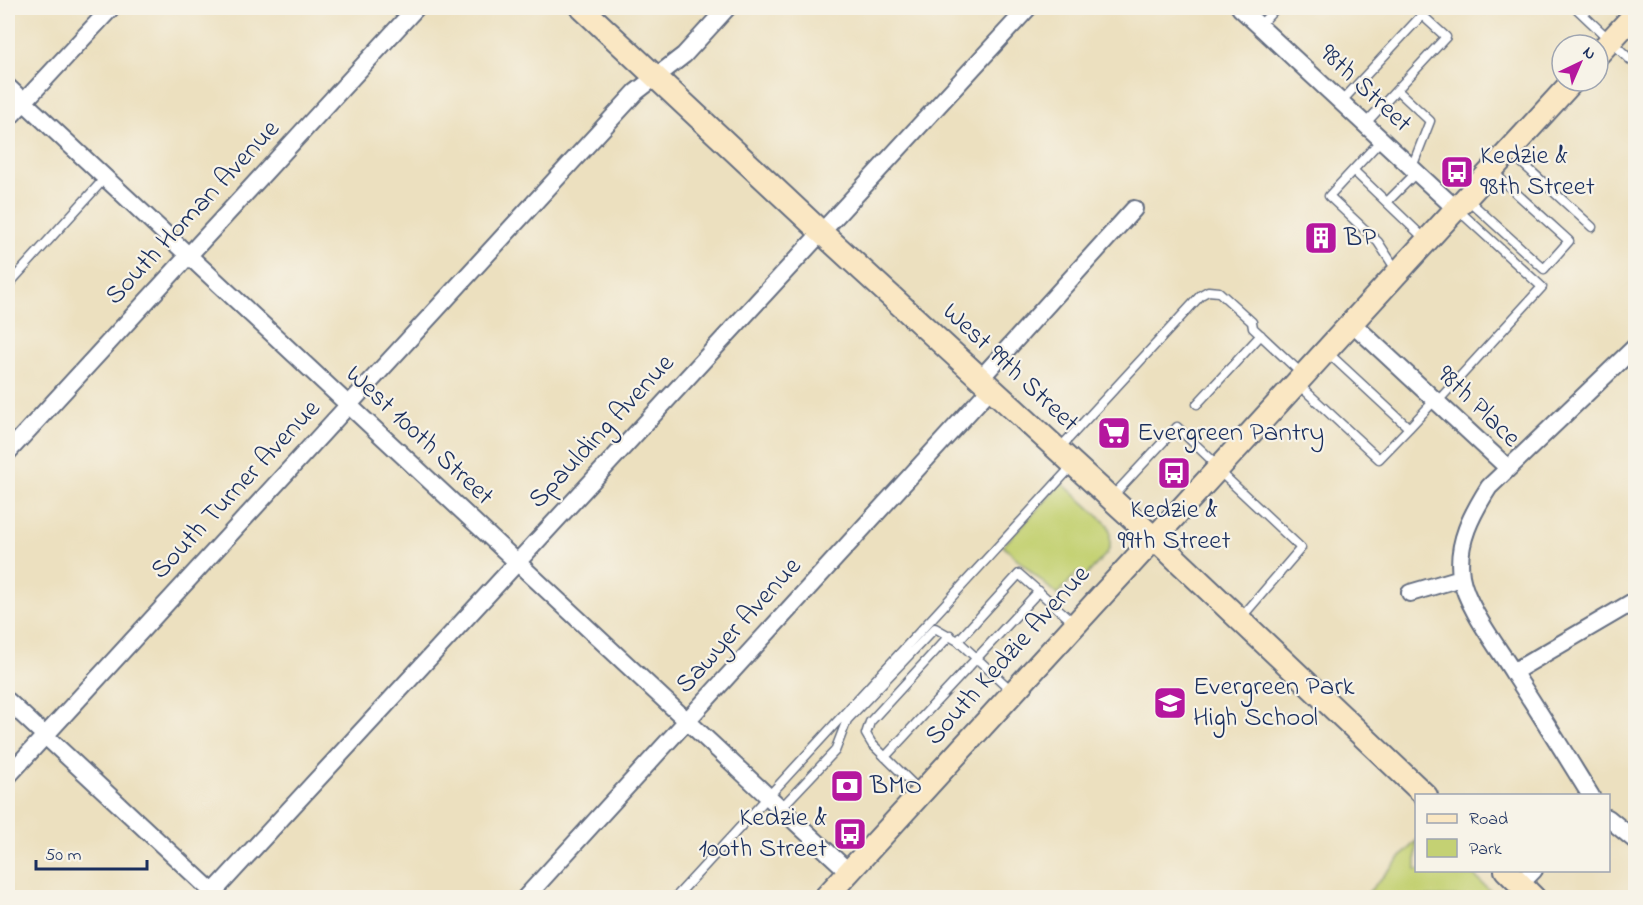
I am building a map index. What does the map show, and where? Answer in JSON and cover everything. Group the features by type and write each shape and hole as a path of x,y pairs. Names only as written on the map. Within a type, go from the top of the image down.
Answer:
{"main road":[{"name":"West 99th Street","path":"582,8 985,384 1154,538 1425,794"},
{"path":"1610,40 1635,13"},
{"name":"South Kedzie Avenue","path":"825,897 1562,93"}],"street":[{"path":"8,119 111,8"},
{"name":"South Homan Avenue","path":"8,452 416,8"},
{"name":"South Turner Avenue","path":"8,776 636,93 684,55 727,8"},
{"name":"Spaulding Avenue","path":"213,896 517,562 1028,8"},
{"name":"98th Street","path":"1240,8 1414,169 1461,203"},
{"name":"West 100th Street","path":"8,87 849,872"},
{"name":"Sawyer Avenue","path":"525,897 687,720 985,384 1134,209"},
{"name":"98th Place","path":"1352,322 1508,468 1489,487 1475,508 1460,554 1461,578 1482,625 1591,794"},
{"path":"1508,468 1635,346"},
{"path":"1410,593 1461,578"},
{"path":"1514,672 1635,600"},
{"path":"8,701 213,896"},
{"path":"1610,820 1635,841"}],"lane":[{"path":"1260,26 1276,8"},
{"path":"1576,8 1594,33"},
{"path":"1341,102 1422,15 1446,37 1365,124"},
{"path":"1610,50 1635,65"},
{"path":"1387,202 1414,169 1430,121 1396,90"},
{"path":"1382,139 1329,196 1378,242 1398,272"},
{"path":"1509,151 1592,227"},
{"path":"1353,170 1427,241"},
{"path":"1461,203 1544,269 1569,241 1491,171"},
{"path":"8,285 105,178"},
{"path":"675,897 768,796 1066,457 1201,295 1208,291 1219,292 1252,322 1253,328 1300,379 1379,459 1542,286 1461,203"},
{"path":"1197,404 1261,335"},
{"path":"1326,351 1408,428"},
{"path":"1110,498 1177,427 1301,548 1240,619"},
{"path":"958,641 1019,574 1076,624"},
{"path":"885,757 1039,591"},
{"path":"781,808 835,751 847,720 935,628 958,641 1013,692"},
{"path":"921,793 872,744 866,734 870,722 950,635"}],"green space":[{"path":"1062,483 1108,525 1110,546 1107,553 1085,577 1078,572 1057,595 1003,546"},
{"path":"1415,842 1415,872 1470,872 1497,897 1364,897"}],"place":[{"name":"Kedzie & 98th Street","path":"1457,172"},
{"name":"BP","path":"1321,238"},
{"name":"Evergreen Pantry","path":"1114,433"},
{"name":"Kedzie & 99th Street","path":"1174,473"},
{"name":"Evergreen Park High School","path":"1170,703"},
{"name":"BMO","path":"847,786"},
{"name":"Kedzie & 100th Street","path":"850,834"}]}
